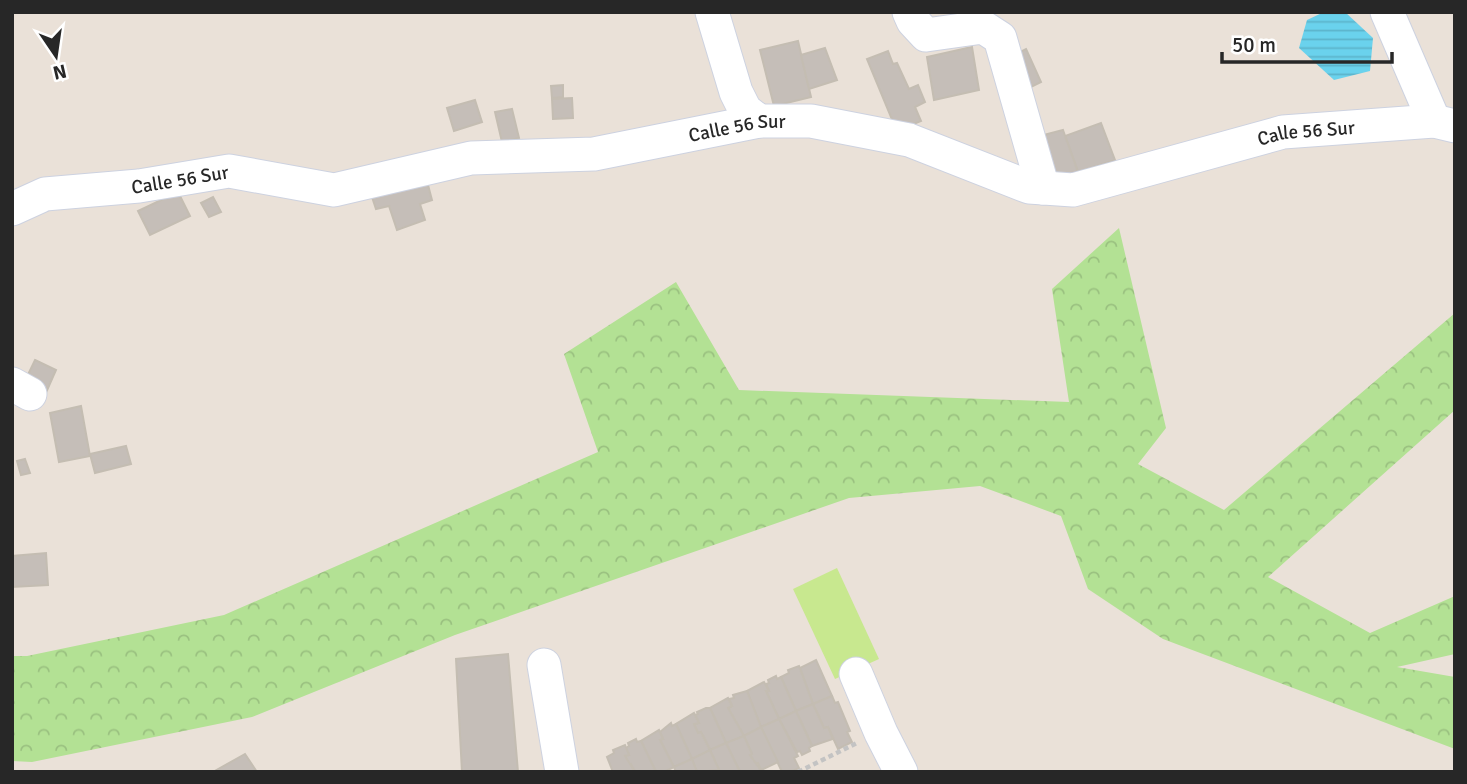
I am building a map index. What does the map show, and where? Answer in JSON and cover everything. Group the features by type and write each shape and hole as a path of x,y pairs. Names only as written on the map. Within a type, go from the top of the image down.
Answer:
{"street":[{"path":"712,12 736,92 744,110 759,121"},
{"path":"909,12 913,21 926,35 983,27 1000,38 1042,188"},
{"path":"1387,12 1444,123"},
{"name":"Calle 56 Sur","path":"12,209 45,194 139,186 229,172 334,190 471,158 594,154 759,121 811,121 909,140 1029,187 1073,190 1283,132 1444,123"},
{"path":"544,665 562,772"},
{"path":"856,674 901,772"}],"path":[{"path":"798,772 881,733"}],"green space":[{"path":"1119,228 1166,428 1138,464 1224,510 1455,313 1455,410 1268,577 1370,633 1455,596 1455,654 1397,667 1455,677 1455,749 1163,639 1088,589 1061,516 980,486 849,498 455,635 252,717 32,762 12,761 12,656 27,656 224,615 598,452 564,354 676,282 739,390 1069,402 1052,289"},
{"path":"837,568 879,659 835,679 793,589"}],"water":[{"path":"1324,12 1345,12 1373,38 1370,71 1334,80 1299,48 1307,20"}],"building":[{"path":"798,41 811,97 774,106 760,50"},
{"path":"972,47 979,90 934,100 927,57"},
{"path":"825,48 837,80 809,89 801,55"},
{"path":"1026,49 1041,82 1029,88 1014,55"},
{"path":"888,51 909,89 918,85 925,102 915,107 921,121 901,129 893,122 867,59"},
{"path":"563,85 563,97 552,98 551,86"},
{"path":"572,98 573,118 553,119 552,99"},
{"path":"475,100 482,122 454,131 447,108"},
{"path":"512,109 519,138 502,142 495,112"},
{"path":"1101,123 1115,160 1078,172 1065,136"},
{"path":"1063,130 1078,172 1053,180 1040,136"},
{"path":"412,178 415,188 428,185 432,200 420,204 425,220 397,230 389,206 376,209 370,191"},
{"path":"178,192 190,216 150,235 138,211"},
{"path":"213,197 221,212 209,217 201,203"},
{"path":"35,360 56,370 45,395 23,385"},
{"path":"81,406 90,456 59,462 50,413"},
{"path":"126,446 131,464 95,473 90,454"},
{"path":"25,459 30,473 21,475 17,461"},
{"path":"46,553 48,585 12,587 12,556"},
{"path":"508,654 518,772 462,772 456,659"},
{"path":"816,660 832,696 813,704 800,668"},
{"path":"799,666 813,704 796,711 781,677 789,673 788,670"},
{"path":"776,676 777,679 781,677 796,711 779,719 766,691 769,691 766,684 769,683 768,680"},
{"path":"764,682 779,719 761,727 747,691"},
{"path":"747,691 761,727 744,736 728,708 732,706 729,699 734,698 733,695"},
{"path":"832,696 835,703 838,702 852,742 838,749 813,704"},
{"path":"728,698 732,706 728,708 744,736 726,743 710,708"},
{"path":"813,704 824,728 828,727 833,739 812,746 796,711"},
{"path":"710,708 726,743 710,750 694,724 699,723 695,715 697,712"},
{"path":"796,711 812,746 810,751 802,755 800,751 797,752 779,719"},
{"path":"694,713 699,723 694,724 710,750 692,759 676,724"},
{"path":"779,719 798,756 794,758 799,768 791,772 782,772 761,727"},
{"path":"671,723 672,726 676,724 692,759 674,767 660,740 663,739 660,732"},
{"path":"761,727 778,762 761,770 750,755 752,754 744,736"},
{"path":"659,730 663,739 660,740 674,767 664,772 656,772 641,741"},
{"path":"744,736 752,754 750,755 762,772 740,772 726,743"},
{"path":"636,739 637,742 641,741 656,772 635,772 631,764 629,765 625,756 629,755 626,748 628,743"},
{"path":"726,743 740,772 717,772 719,770 710,750"},
{"path":"625,745 629,755 625,756 635,772 613,772 607,757 614,753 613,750"},
{"path":"710,750 719,770 697,772 692,759"},
{"path":"245,754 257,772 213,772"},
{"path":"692,759 697,772 676,772 674,767"}]}
